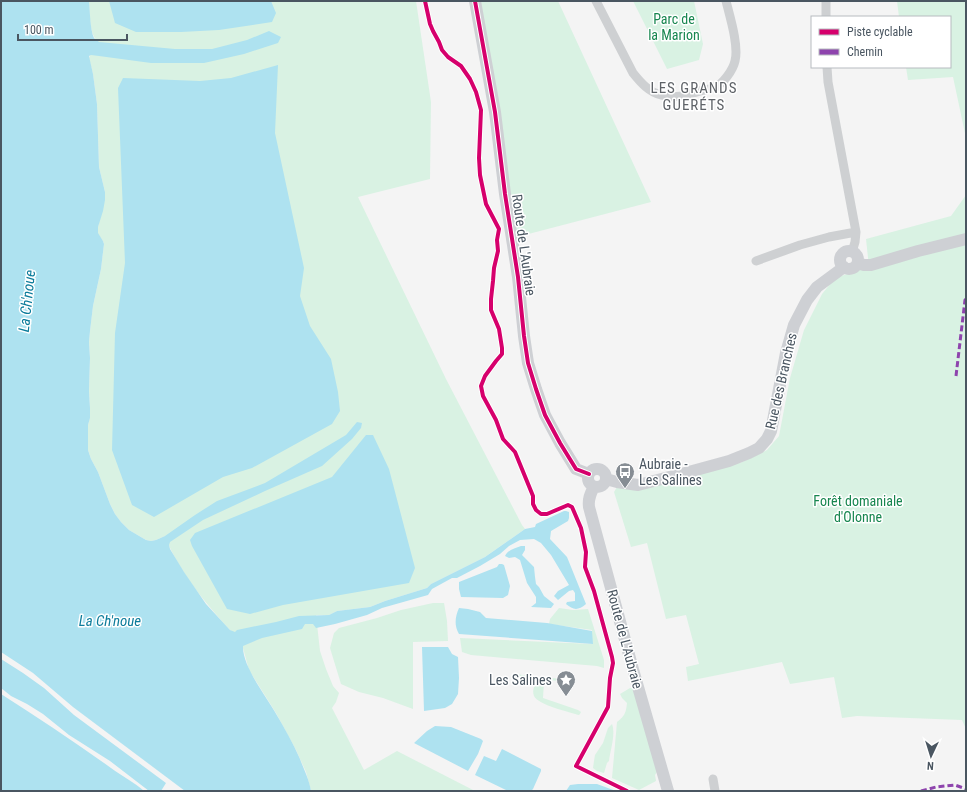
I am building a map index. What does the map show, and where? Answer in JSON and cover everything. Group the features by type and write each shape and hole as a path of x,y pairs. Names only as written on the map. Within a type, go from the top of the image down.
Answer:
{"street":[{"name":"Route de L'Aubraie","path":"475,1 495,112 505,194 518,277 528,363 545,415 560,443 576,470 589,474"},
{"path":"596,1 633,73 640,83 650,91 671,97 716,87 731,71 735,61 736,47 726,1"},
{"path":"826,1 826,16"},
{"path":"827,68 828,82 856,232 852,252"},
{"path":"756,261 800,245 856,232"},
{"path":"858,263 871,265 966,238"},
{"path":"852,252 856,254 858,263 854,268 849,269 844,267 840,259 843,254 852,252"},
{"name":"Rue des Branches","path":"606,479 638,485 729,461 759,448 767,439 771,431 786,353 794,326 807,300 817,287 844,267"},
{"path":"598,469 603,471 606,479 602,486 596,488 588,482 589,474 592,470 598,469"},
{"name":"Route de L'Aubraie","path":"594,487 589,495 589,507 668,791"},
{"path":"714,779 715,791"}],"green space":[{"path":"89,1 416,1 431,102 430,179 358,197 446,379 525,529 485,557 431,584 427,588 370,607 337,611 329,615 316,615 320,651 333,686 339,693 332,708 364,770 397,751 475,791 311,791 306,772 296,750 276,713 249,670 243,648 233,632 214,612 190,582 171,550 165,536 156,540 146,540 129,530 121,522 110,504 88,450 88,425 90,417 89,342 93,306 101,269 104,244 98,234 98,227 105,192 99,167 97,104 89,58 97,41 91,28"},
{"path":"480,1 558,1 651,202 517,237"},
{"name":"Parc de la Marion","path":"633,1 694,1 703,44 699,60 667,69"},
{"path":"897,1 966,1 966,138 953,77 908,80 906,68 951,68 951,16 899,16"},
{"name":"Forêt domaniale d'Olonne","path":"966,195 966,729 962,720 857,716 842,718 834,677 790,684 782,662 688,681 686,667 699,664 686,615 666,619 647,543 631,547 614,492 617,487 740,463 767,450 779,436 790,378 804,330 822,294 835,278 869,267 866,239 951,216"},
{"path":"433,603 444,603 448,641 413,642 413,709 383,698 359,692 341,684 330,648 334,633 339,628 401,610"},
{"path":"559,608 573,610 588,609 604,660 604,668 597,666 471,655 462,652 460,638 592,644 592,630 549,624 550,619"},
{"path":"515,674 565,679 565,682 550,680 544,682 543,698 578,710 581,712 580,714 561,710 541,702 533,694 536,683 513,678"},
{"path":"630,688 633,688 657,772 655,775 656,781 639,790 612,778 617,722 625,714 627,703 620,694"},
{"path":"612,724 613,733 609,761 604,773 593,768 594,761 595,755 603,743 608,728"}],"water":[{"name":"La Ch'noue","path":"1,1 89,1 93,34 94,38 99,42 175,49 212,49 247,40 269,31 281,37 278,43 244,54 204,63 151,63 91,55 89,56 97,104 99,167 105,192 105,200 98,227 98,233 104,244 101,269 93,306 89,342 90,418 88,425 88,450 115,514 129,530 146,540 156,540 165,536 217,501 265,483 346,435 357,422 362,423 361,428 352,439 322,466 203,520 170,542 170,549 184,572 206,604 230,630 235,632 237,630 299,616 329,615 337,611 370,607 427,588 431,584 485,557 525,529 535,527 536,524 564,511 569,512 568,521 551,531 550,539 567,557 586,604 578,609 571,608 566,604 567,602 575,601 575,593 573,590 569,591 558,600 554,596 558,591 569,585 551,555 541,543 534,539 520,540 480,566 457,578 452,578 432,589 428,595 382,608 367,615 335,624 316,628 313,624 305,624 302,629 262,638 243,646 246,662 250,671 291,741 300,759 311,791 185,791 73,707 33,673 1,652"},
{"path":"109,1 271,1 276,13 272,22 219,30 136,32 115,23"},
{"path":"278,65 275,133 304,268 300,296 310,326 331,359 338,392 340,411 332,424 252,468 223,477 154,517 132,505 112,450 115,333 125,263 118,88 123,78 200,81 231,78"},
{"path":"366,435 373,435 389,469 415,568 409,583 283,605 250,614 227,609 192,546 190,540 195,533 332,477"},
{"path":"525,546 525,550 522,555 534,567 536,584 544,596 554,604 551,608 531,607 536,603 536,597 527,583 520,560 515,557 509,558 505,556 514,548"},
{"path":"499,564 504,565 510,586 508,595 503,598 461,597 459,582 497,567"},
{"path":"459,608 480,612 486,618 547,623 592,631 593,644 459,634 456,628 456,621"},
{"path":"422,647 448,647 452,654 458,657 458,694 452,704 445,708 424,711"},
{"path":"1,659 44,688 74,715 166,783 161,791 149,791 110,761 69,735 43,714 11,696 1,688"},
{"path":"1,694 70,739 144,791 1,791"},
{"path":"435,726 451,727 483,741 478,754 468,771 414,743"},
{"path":"502,749 541,769 531,791 508,791 475,775 484,756 496,761"},
{"path":"597,784 616,791 566,791 570,785"}],"marked path":[{"path":"956,376 966,299"},
{"path":"921,791 936,787 955,785 966,789"}],"cycle path":[{"path":"425,1 430,24 442,50 448,57 461,66 470,79 476,92 481,110 479,158 480,175 486,204 499,229 491,310 499,329 502,354 485,376 481,386 483,396 496,420 503,439 515,452 533,496 533,504 536,510 541,514 547,514 568,505 572,507 581,528 586,552 585,567 594,591 612,657 613,663 610,678 608,707 576,766 627,791"},
{"path":"475,1 495,112 505,194 518,277 528,363 545,415 560,443 576,469 589,474"}],"place":[{"name":"Aubraie - Les Salines","path":"625,489"},
{"name":"Les Salines","path":"566,697"}],"district":[{"name":"LES GRANDS GUERÉTS","path":"694,96"}]}
